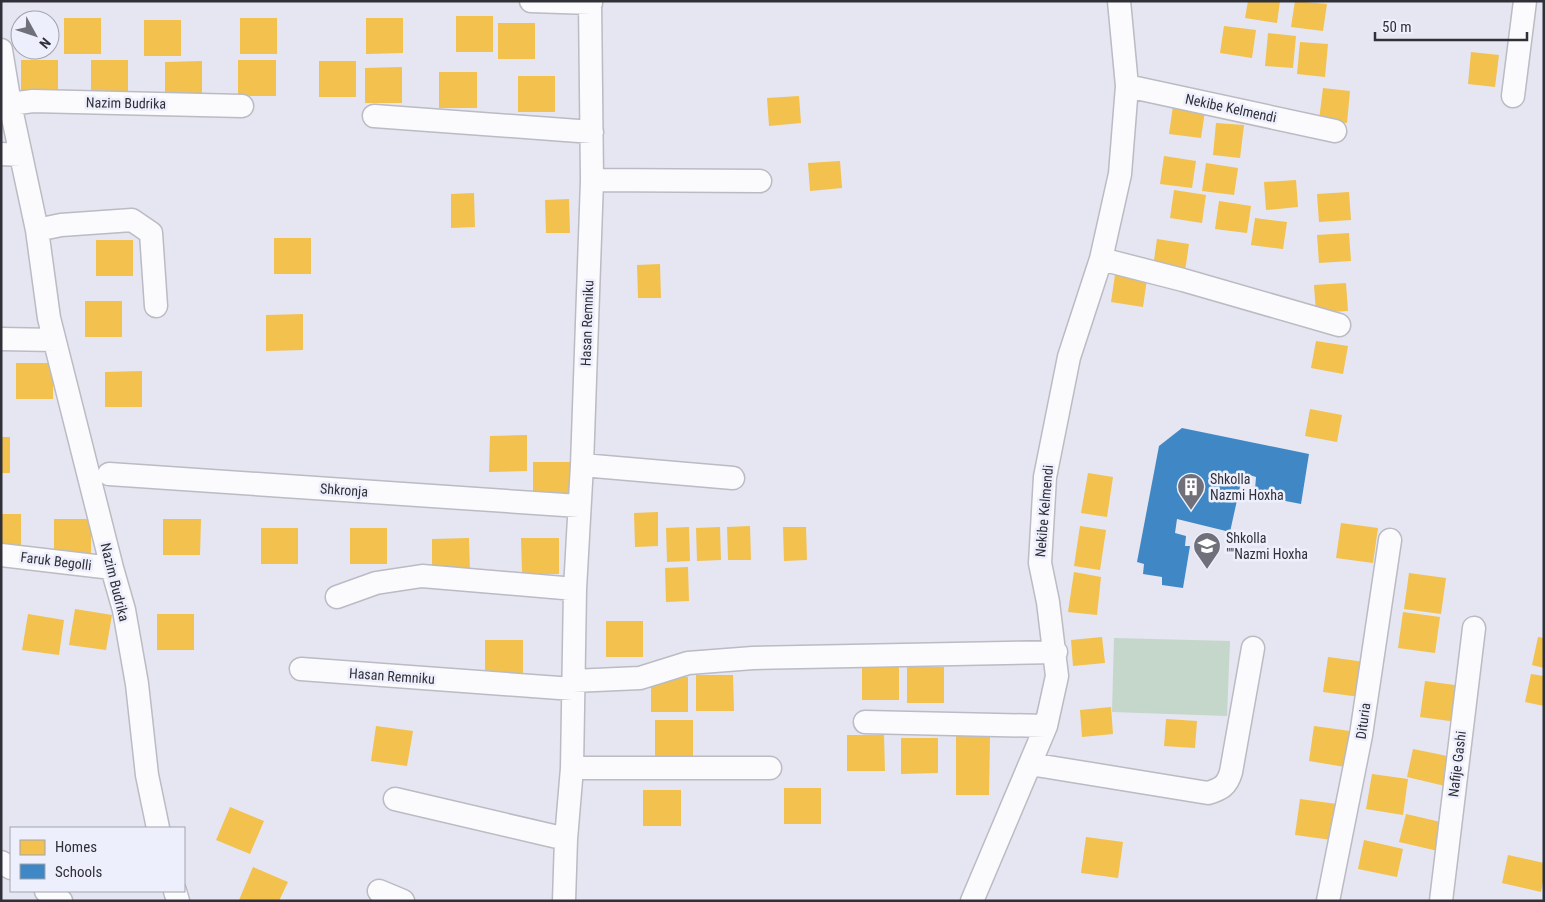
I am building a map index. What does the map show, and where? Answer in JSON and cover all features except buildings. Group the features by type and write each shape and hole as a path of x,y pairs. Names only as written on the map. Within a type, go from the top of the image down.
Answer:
{"street":[{"path":"531,1 590,2"},
{"name":"Nekibe Kelmendi","path":"972,901 1046,726 1058,676 1056,652 1040,562 1044,477 1069,357 1101,259 1120,174 1127,86 1119,1"},
{"path":"1513,96 1525,1"},
{"name":"Hasan Remniku","path":"564,901 566,839 572,768 574,589 582,465 592,180 590,2"},
{"name":"Nazim Budrika","path":"1,50 10,104 11,155 37,230 49,318 54,340 124,610 137,684 147,774 158,827"},
{"name":"Nekibe Kelmendi","path":"1127,86 1335,131"},
{"name":"Nazim Budrika","path":"10,104 33,101 242,106"},
{"path":"374,116 592,132"},
{"path":"592,180 760,181"},
{"path":"37,230 61,225 132,220 151,233 156,306"},
{"path":"1101,259 1183,280 1339,325"},
{"path":"1,340 54,340"},
{"path":"582,465 733,478"},
{"name":"Shkronja","path":"109,474 579,506"},
{"name":"Dituria","path":"1328,901 1361,735 1390,540"},
{"name":"Faruk Begolli","path":"1,555 112,568"},
{"path":"337,598 376,583 422,576 574,589"},
{"name":"Nafije Gashi","path":"1441,901 1474,628"},
{"path":"1030,764 1208,793 1221,789 1228,782 1231,772 1253,648"},
{"path":"573,685 640,678 688,663 753,658 1056,652"},
{"name":"Hasan Remniku","path":"301,669 573,685"},
{"path":"865,722 1046,726"},
{"path":"572,768 770,768"},
{"path":"395,799 566,839"},
{"path":"379,891 403,901"},
{"path":"48,892 62,901"}],"green space":[{"path":"1114,638 1230,641 1227,716 1112,712"}],"place":[{"name":"Shkolla Nazmi Hoxha","path":"1191,511"},
{"name":"Shkolla \"\"Nazmi Hoxha","path":"1207,570"}]}
